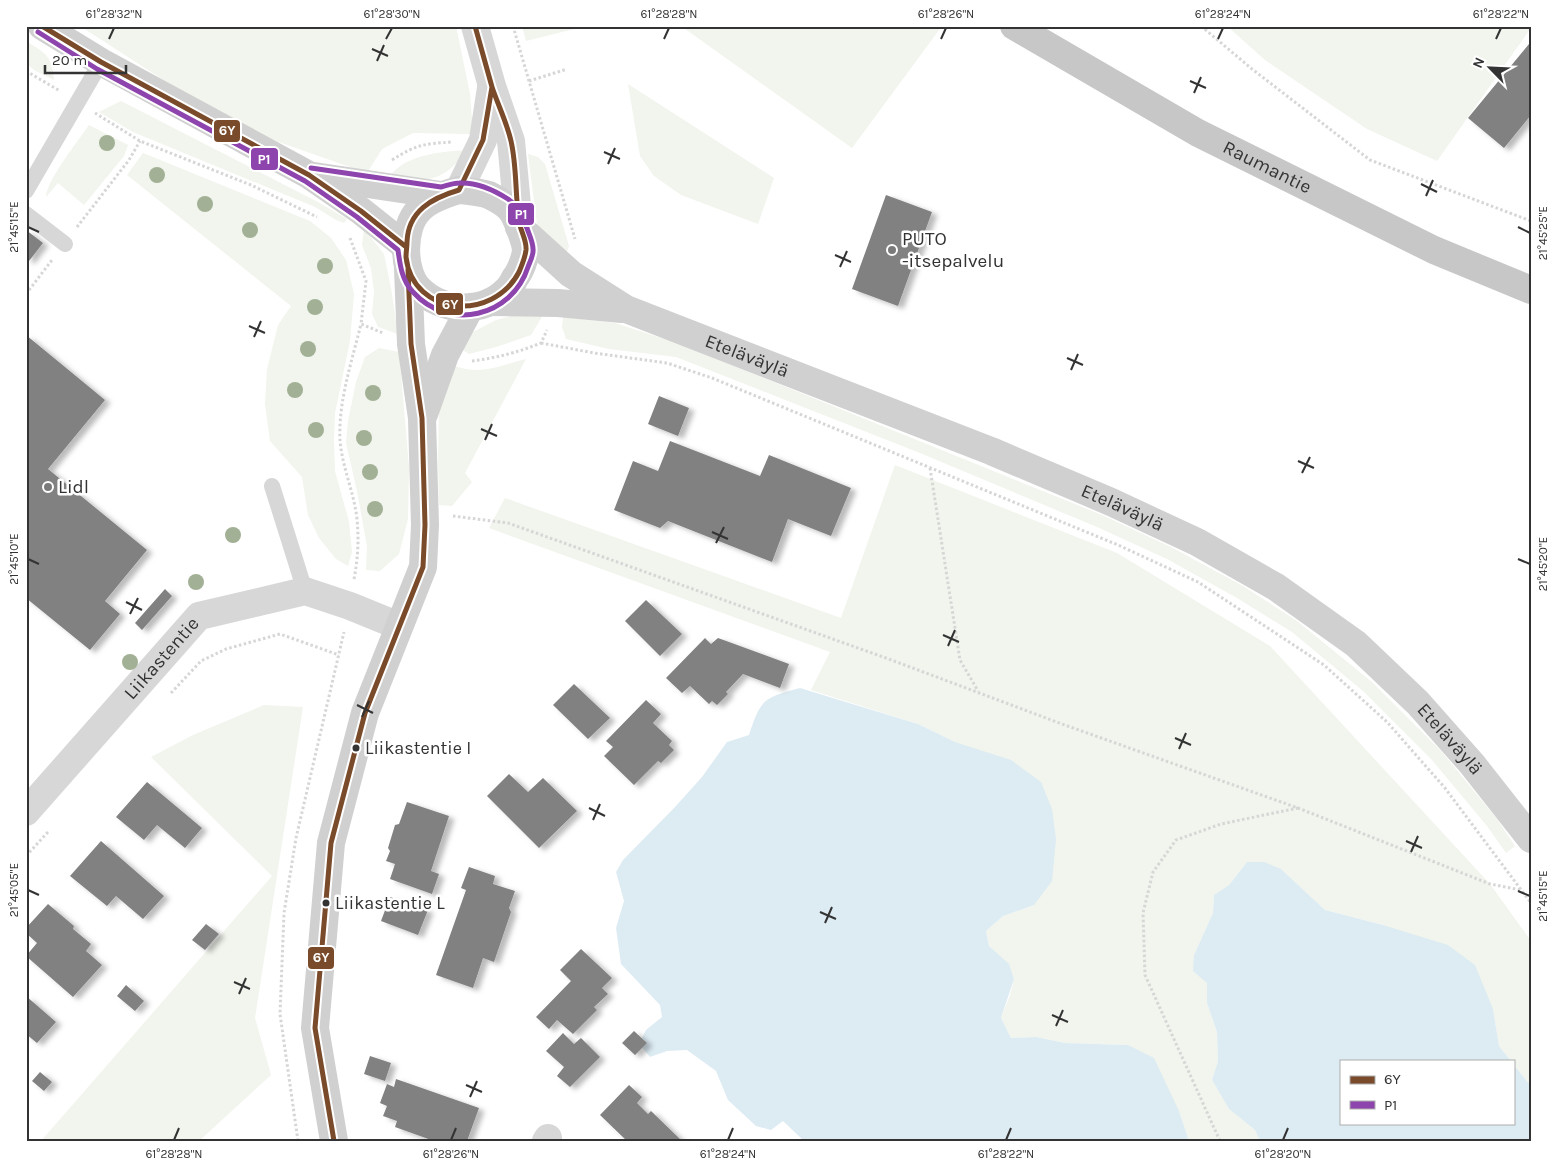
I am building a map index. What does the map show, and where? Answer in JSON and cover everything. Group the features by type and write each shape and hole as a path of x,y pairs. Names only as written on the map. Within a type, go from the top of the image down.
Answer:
{"highway":[{"name":"Raumantie","path":"1014,26 1198,134 1434,250 1531,290"}],"main road":[{"path":"42,26 101,62 309,175 361,211 407,258 418,287 439,303 450,306 480,305"},
{"path":"309,175 372,184 489,196 511,210 519,227 526,250 518,274 506,290 480,305 446,355 422,418"},
{"path":"334,1141 315,1028 331,843 364,713 423,567 425,512 422,418 411,344 407,258 409,229 418,210 450,192"},
{"name":"Eteläväylä","path":"519,227 571,274 626,310 982,448 1111,502 1197,542 1276,587 1356,644 1418,703 1472,764 1531,839"},
{"name":"Eteläväylä","path":"480,305 558,303 626,310"}],"street":[{"path":"475,26 492,86 511,141 519,227"},
{"path":"450,192 483,140 492,86"},
{"path":"305,591 350,606 398,626"},
{"name":"Liikastentie","path":"26,812 199,616 305,591"}],"lane":[{"path":"26,191 101,62"},
{"path":"26,214 65,244"},
{"path":"272,486 305,591"}],"path":[{"path":"1201,26 1260,76 1370,160 1531,221"},
{"path":"529,81 567,69"},
{"path":"27,72 140,141 251,186 325,222"},
{"path":"372,184 386,164 403,152 422,144 483,140"},
{"path":"26,294 129,160 140,141"},
{"path":"511,141 547,141"},
{"path":"361,211 349,238 366,281 361,324"},
{"path":"541,344 667,363 712,378 1118,545 1198,582 1324,665 1387,722 1439,780 1531,903"},
{"path":"930,468 960,660 979,692"},
{"path":"425,512 508,523 1298,808 1490,884 1522,890"},
{"path":"167,697 201,661 226,649 280,634 339,655"},
{"path":"1220,1141 1145,975 1143,913 1154,872 1176,840 1221,824 1298,808"},
{"path":"26,856 52,827"}],"shaded area":[{"path":"80,26 456,26 470,94 473,134 413,133 382,149 367,173 273,140 179,90"},
{"path":"522,26 586,26 526,41"},
{"path":"681,26 942,26 852,148"},
{"path":"1227,26 1531,26 1531,28 1437,161 1367,129 1265,60"},
{"path":"26,41 39,49 50,60 54,80 34,70 26,63"},
{"path":"628,84 774,178 758,224 681,195 654,176 640,156"},
{"path":"121,101 318,202 347,219 344,223 336,220 315,207 133,132 99,112"},
{"path":"89,125 128,145 124,156 84,205 58,183 46,197 51,181"},
{"path":"467,150 451,168 437,177 405,180 389,177 396,169 414,159 435,153"},
{"path":"143,153 310,221 331,238 346,260 354,294 350,341 335,413 334,440 335,471 349,522 352,552 348,566 336,559 319,538 308,515 302,477 270,441 265,404 267,369 278,325 291,306 127,175"},
{"path":"528,154 538,157 545,164 569,246 565,257 545,239 537,224"},
{"path":"364,229 384,254 398,334 378,327 372,314 374,292 371,268 362,245"},
{"path":"519,314 543,315 531,335 469,354 460,348 473,332 496,320"},
{"path":"563,317 615,323 680,344 1102,515 1171,547 1243,586 1297,621 1372,682 1441,751 1497,819 1515,846 1506,853 1487,826 1432,760 1363,691 1292,632 1237,598 1167,559 1097,527 920,453 676,357 609,349 566,339 562,327"},
{"path":"379,348 399,352 409,467 408,519 399,554 380,571 366,570 367,546 346,443 348,421 356,382 365,357"},
{"path":"526,359 465,473 472,482 452,506 439,505 439,411 452,365 471,370 480,370"},
{"path":"895,465 1117,553 1270,646 1490,884 1531,941 1531,1086 1514,1065 1514,1060 1510,1060 1499,1046 1493,1009 1383,925 1325,910 1281,869 1247,862 1229,885 1214,895 1213,913 1194,955 1207,982 1207,1003 1217,1032 1218,1061 1212,1080 1229,1109 1255,1130 1260,1141 1189,1141 1179,1111 1128,1045 1065,1043 1036,1037 1011,1038 1001,1018 1014,979 1008,964 989,946 986,931 1003,916 1034,905 955,742 918,724 811,690 830,652 489,528 505,498 841,618"},
{"path":"800,688 918,724 955,742 1011,760 1041,782 1052,809 1056,839 1052,881 1034,905 1003,916 986,931 989,946 1009,964 1014,979 1001,1018 1011,1038 1036,1037 1065,1043 1128,1045 1154,1058 1179,1111 1189,1141 804,1141 783,1121 771,1130 756,1126 728,1100 716,1071 687,1050 667,1051 650,1057 639,1044 646,1030 662,1017 660,1005 621,964 616,928 624,901 616,872 623,860 702,777 727,742 749,735 757,713 766,701 779,694"},
{"path":"264,705 303,707 255,1018 271,1075 199,1141 41,1141 272,876 151,757 193,735"},
{"path":"1247,862 1264,862 1281,869 1325,910 1448,945 1475,965 1493,1009 1499,1046 1510,1060 1340,1060 1340,1124 1514,1124 1514,1065 1531,1086 1531,1141 1260,1141 1255,1130 1229,1109 1212,1080 1218,1061 1217,1032 1207,1003 1207,983 1193,971 1194,955 1213,913 1214,895 1229,885"}],"building":[{"path":"1529,44 1531,45 1531,115 1504,148 1468,118"},
{"name":"PUTO -itsepalvelu","path":"886,195 932,212 898,306 852,289"},
{"path":"26,230 43,243 29,261 26,259"},
{"name":"Lidl","path":"26,335 105,400 48,469 147,550 105,601 120,614 90,650 26,598"},
{"path":"659,396 689,408 678,436 648,424"},
{"path":"670,441 760,476 769,455 851,488 831,536 788,519 772,562 668,521 660,528 614,510 633,461 658,471"},
{"path":"165,589 172,596 142,630 135,623"},
{"path":"646,600 682,634 660,656 625,621"},
{"path":"705,638 711,644 718,638 789,664 780,688 743,674 717,705 712,701 709,704 690,686 682,693 666,678"},
{"path":"574,684 610,718 588,739 553,705"},
{"path":"646,700 661,714 653,723 672,741 669,745 674,750 661,763 658,761 634,785 604,756 613,747 606,741"},
{"path":"509,774 528,792 543,778 577,811 539,848 487,796"},
{"path":"147,782 202,828 185,848 157,825 144,840 116,817"},
{"path":"407,802 449,816 431,871 439,874 432,894 390,879 395,864 386,861 390,851 388,848 395,825 399,824"},
{"path":"101,841 164,896 143,919 116,896 107,906 70,876"},
{"path":"469,867 495,876 493,884 515,891 509,908 511,912 494,962 483,958 473,988 436,975 466,890 461,888"},
{"path":"390,897 428,910 418,935 381,921"},
{"path":"48,904 74,926 73,929 91,944 86,951 102,965 73,997 26,956 37,943 26,933 26,928"},
{"path":"206,924 219,934 205,950 192,940"},
{"path":"581,949 612,978 602,988 608,994 594,1007 597,1010 573,1034 557,1020 549,1029 536,1017 571,981 560,970"},
{"path":"126,985 144,1001 135,1011 117,996"},
{"path":"26,996 56,1022 37,1043 26,1034"},
{"path":"634,1031 647,1043 635,1055 622,1043"},
{"path":"563,1033 574,1044 581,1038 600,1057 570,1087 557,1076 564,1067 546,1051"},
{"path":"370,1056 391,1063 385,1081 364,1074"},
{"path":"40,1072 52,1082 44,1091 32,1081"},
{"path":"396,1079 479,1108 467,1141 434,1141 395,1127 397,1121 383,1116 387,1106 380,1103 387,1084 394,1087"},
{"path":"629,1085 642,1097 637,1103 648,1114 651,1111 682,1141 627,1141 600,1115"}],"transit line":[{"name":"6Y","path":"42,26 101,62 309,175 361,211 405,246"},
{"name":"6Y","path":"475,26 492,87"},
{"name":"P1","path":"38,32 97,69 305,181 357,217 398,250 406,283 413,292 428,304 444,312 461,315 478,313 494,307 508,298 520,284 532,258 532,244 521,213 512,202 503,196 485,187 466,183 441,187 311,168"},
{"name":"6Y","path":"492,87 511,141 519,221 526,253 519,272 507,288 491,299 474,305 455,306 438,301 423,292 412,277 406,257 408,231 423,207 440,197 459,190 483,140 492,87"},
{"name":"6Y","path":"334,1141 315,1028 331,843 365,713 423,567 425,525 422,418 411,344 408,269"}],"place":[{"name":"PUTO -itsepalvelu","path":"892,250"},
{"name":"Lidl","path":"48,487"},
{"name":"Liikastentie I","path":"356,748"},
{"name":"Liikastentie L","path":"326,903"}]}
